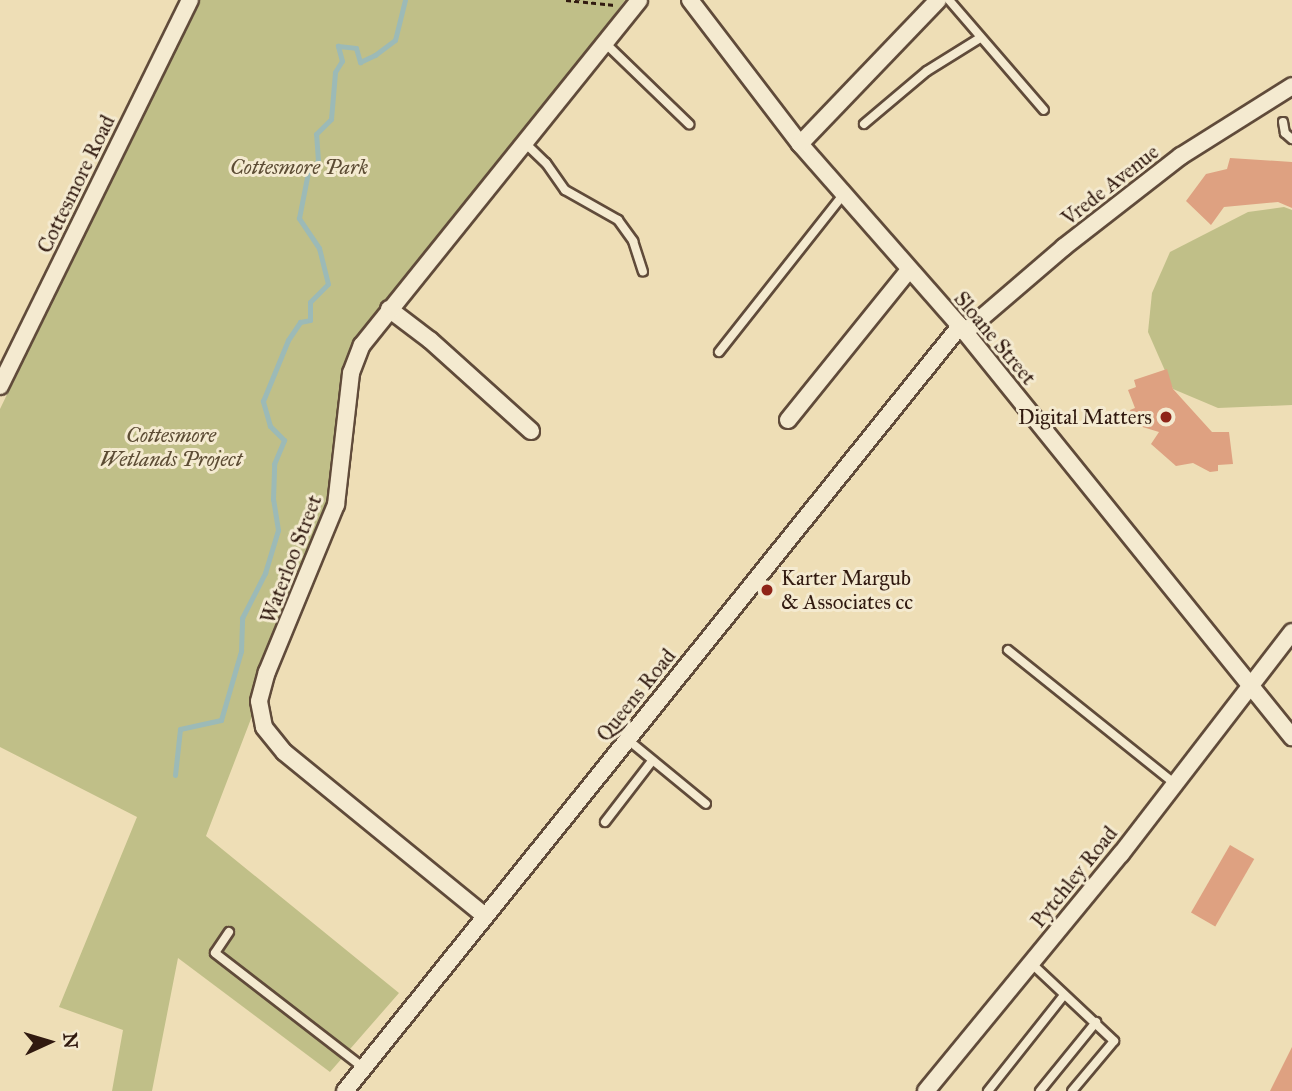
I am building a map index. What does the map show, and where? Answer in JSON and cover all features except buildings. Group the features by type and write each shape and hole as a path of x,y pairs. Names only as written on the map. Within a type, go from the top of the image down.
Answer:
{"street":[{"name":"Cottesmore Road","path":"0,386 5,363 190,0"},
{"name":"Sloane Street","path":"690,0 800,144 962,329 1292,737"},
{"path":"800,144 938,0"},
{"name":"Waterloo Street","path":"485,916 284,752 264,727 259,709 267,672 336,505 341,486 346,402 355,360 388,309 636,3"},
{"name":"Vrede Avenue","path":"962,329 1181,156 1292,86"},
{"path":"788,420 909,270"},
{"path":"388,309 430,340 531,431"},
{"name":"Queens Road","path":"345,1091 627,739 962,329"},
{"name":"Pytchley Road","path":"926,1091 1175,784 1292,632"}],"lane":[{"path":"949,0 1044,110"},
{"path":"864,124 927,71 980,38"},
{"path":"603,41 689,124"},
{"path":"1283,122 1285,133 1292,139"},
{"path":"525,143 571,195 618,220 633,241 643,271"},
{"path":"719,352 844,194"},
{"path":"1008,650 1175,784"},
{"path":"627,739 706,804"},
{"path":"605,822 652,761"},
{"path":"229,932 215,954 363,1068"},
{"path":"1031,963 1112,1037 1114,1045 1072,1091"},
{"path":"988,1091 1064,995"},
{"path":"1040,1091 1096,1022"}],"path":[{"path":"566,0 636,3"}],"green space":[{"name":"Cottesmore Wetlands Project","path":"198,0 625,0 353,370 340,487 206,836 399,993 330,1072 178,958 152,1091 112,1091 123,1030 59,1007 137,817 0,747 0,409"},
{"path":"1284,207 1292,210 1292,405 1218,408 1173,389 1148,332 1152,293 1170,252 1248,212"}],"waterway":[{"path":"175,775 180,729 221,720 241,651 242,618 265,573 278,530 273,499 274,464 284,440 270,426 263,401 288,340 300,322 310,320 310,302 328,284 319,248 299,218 308,172 318,161 316,134 331,119 335,72 342,61 338,46 356,48 360,62 375,55 395,40 405,0"}],"place":[{"name":"Digital Matters","path":"1166,417"},
{"name":"Karter Margub & Associates cc","path":"767,590"}],"park label":[{"name":"Cottesmore Park","path":"299,167"}]}
